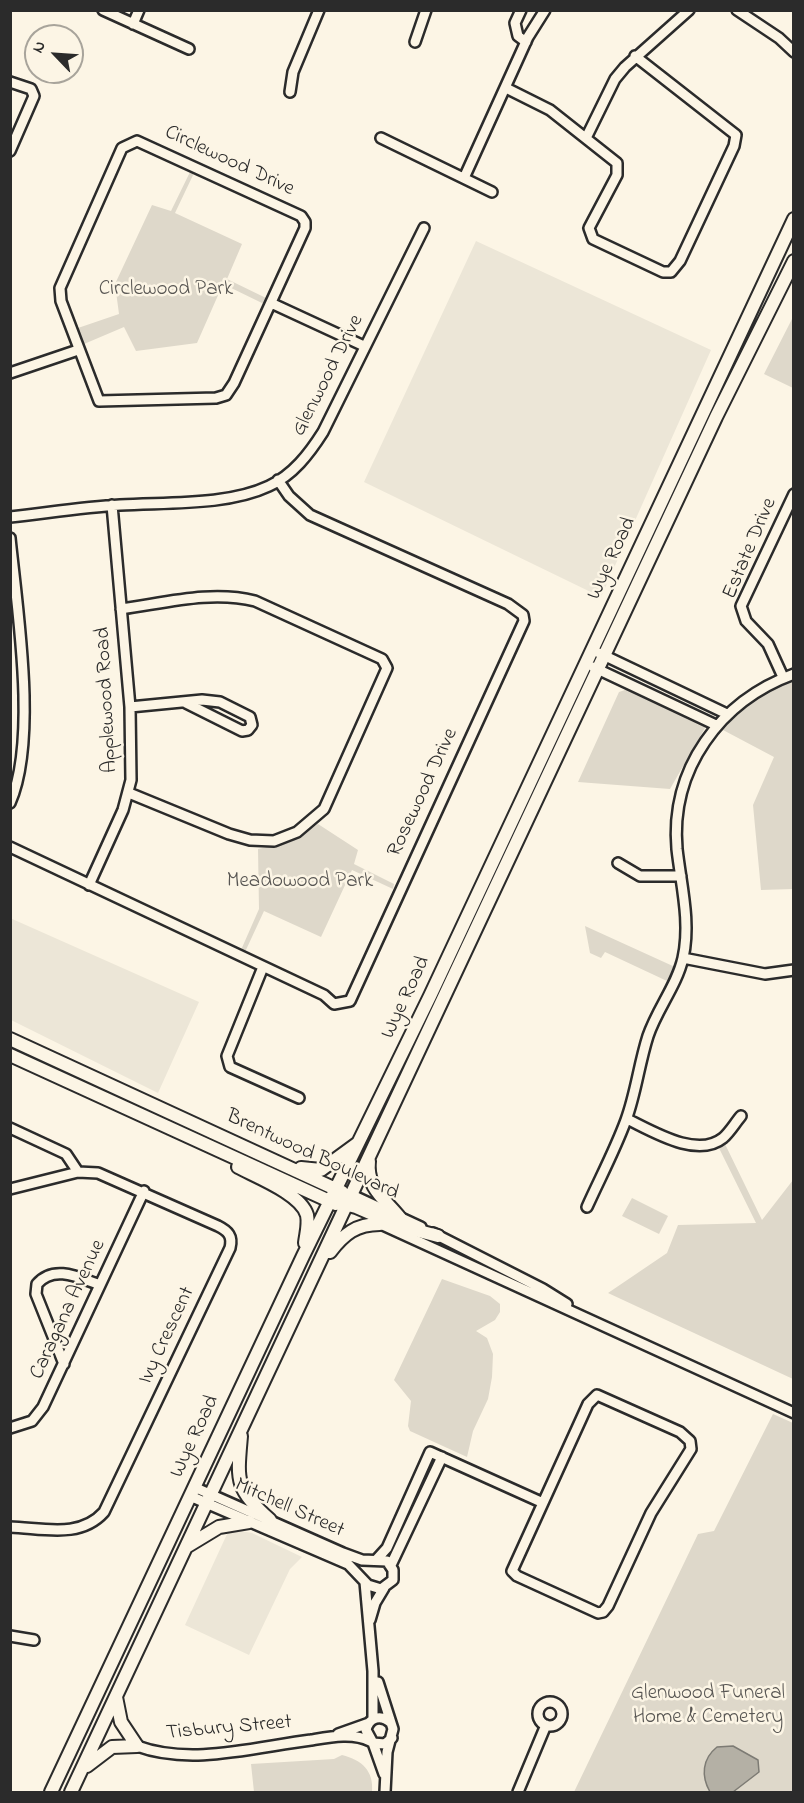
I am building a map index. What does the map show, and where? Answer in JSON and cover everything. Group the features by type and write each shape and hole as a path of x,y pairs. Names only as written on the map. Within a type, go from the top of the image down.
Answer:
{"main road":[{"name":"Wye Road","path":"51,1792 794,219"},
{"name":"Wye Road","path":"71,1792 716,417 794,261"},
{"name":"Brentwood Boulevard","path":"10,1039 146,1104 336,1189 348,1203"},
{"name":"Brentwood Boulevard","path":"10,1054 330,1202 348,1203"},
{"path":"169,1129 281,1189 300,1203 306,1212 308,1223 303,1256"},
{"path":"286,1165 321,1170 359,1142"},
{"path":"374,1148 369,1163 373,1189 400,1218"},
{"path":"348,1203 400,1226 438,1236"},
{"path":"319,1264 347,1232 364,1225 380,1224"},
{"path":"241,1429 238,1470 240,1487 252,1504 270,1520"},
{"path":"186,1547 219,1527 249,1522"},
{"path":"116,1697 121,1722 137,1746"},
{"path":"82,1770 112,1747 137,1746"}],"street":[{"path":"103,10 189,49"},
{"path":"133,24 139,10"},
{"path":"290,92 293,72 319,10"},
{"path":"415,42 426,10"},
{"path":"521,10 515,23 518,36 526,42"},
{"path":"464,178 526,42 545,10"},
{"path":"587,136 615,79 635,56 689,10"},
{"path":"737,10 779,38 794,52"},
{"path":"506,88 550,110 587,136 617,163 617,175 589,228 593,239 663,272 671,272 680,261 729,156 736,135 635,56"},
{"path":"10,81 31,89 34,96 33,105 10,151"},
{"path":"381,138 492,192"},
{"name":"Circlewood Drive","path":"137,141 301,216 305,228 271,303 234,383 226,395 216,398 99,401 61,301 60,288 122,148 137,141"},
{"name":"Glenwood Drive","path":"10,517 112,505 239,497 278,480 301,463 314,446 424,228"},
{"path":"271,303 364,346"},
{"path":"10,373 78,350"},
{"name":"Rosewood Drive","path":"10,847 324,995 334,1004 350,1001 524,621 519,609 310,515 289,496 278,480"},
{"name":"Estate Drive","path":"783,677 768,644 746,621 741,606 794,494"},
{"name":"Applewood Road","path":"89,885 129,793 130,707 112,505"},
{"path":"10,538 23,746 10,803"},
{"path":"121,609 214,596 241,597 255,601 382,658 387,668 324,809 297,832 274,841 250,840 229,834 129,793"},
{"path":"592,650 727,714"},
{"path":"586,663 716,724"},
{"path":"587,1207 627,1119 648,1035 683,958 686,922 677,822 681,791 693,762 716,724 749,696 783,677 794,674"},
{"path":"130,707 202,700 220,702 250,717 252,725 248,730 242,731 186,703"},
{"path":"618,863 640,876 681,876"},
{"path":"683,958 765,974 794,970"},
{"path":"263,967 227,1056 230,1066 299,1098"},
{"path":"627,1119 671,1139 705,1146 722,1138 741,1116"},
{"path":"10,1128 66,1154 78,1172"},
{"name":"Ivy Crescent","path":"10,1189 78,1172 106,1175 223,1229 230,1235 230,1248 104,1512 93,1522 79,1529 10,1527"},
{"name":"Caragana Avenue","path":"10,1428 26,1424 37,1417 144,1191"},
{"name":"Brentwood Boulevard","path":"348,1203 400,1218 438,1236 543,1289 592,1320"},
{"name":"Brentwood Boulevard","path":"348,1203 380,1224 794,1413"},
{"path":"63,1364 36,1294 37,1284 44,1278 62,1273 100,1284"},
{"path":"597,1395 680,1432 690,1441 691,1449 651,1513 603,1612 591,1612 512,1571 541,1502 588,1404 597,1395"},
{"path":"386,1780 366,1730 371,1721 373,1671 363,1580 374,1560 387,1548 430,1452 541,1502"},
{"path":"369,1622 375,1603 384,1588 393,1580 391,1565 442,1457"},
{"name":"Mitchell Street","path":"192,1491 249,1522 348,1564 363,1580"},
{"name":"Mitchell Street","path":"208,1499 270,1520 343,1553 374,1560"},
{"path":"374,1560 391,1565"},
{"path":"363,1580 377,1589 384,1588"},
{"path":"10,1636 34,1640"},
{"path":"373,1671 392,1725 392,1738 387,1752 386,1792"},
{"path":"371,1721 386,1719 392,1725"},
{"name":"Tisbury Street","path":"324,1738 371,1721"},
{"path":"518,1792 546,1725"},
{"name":"Tisbury Street","path":"137,1746 164,1754 184,1755 324,1738 356,1737 372,1742"},
{"path":"372,1742 385,1744 392,1738"}],"shaded area":[{"path":"476,241 711,350 601,597 364,482"},
{"path":"10,918 199,1002 158,1093 11,1020"},
{"path":"236,1530 252,1533 302,1557 290,1569 249,1655 185,1625 228,1532"},
{"path":"733,1746 758,1760 759,1772 733,1792 710,1792 704,1774 708,1757 717,1747"}],"green space":[{"name":"Circlewood Park","path":"190,172 194,173 175,213 242,244 227,279 266,298 264,304 223,284 197,343 136,351 124,327 84,344 78,328 119,314 115,284 152,205 171,211"},
{"path":"793,317 793,388 764,374"},
{"path":"793,680 793,889 761,890 753,805 774,757 723,730 746,706 763,693"},
{"path":"628,689 639,691 703,724 705,728 670,789 578,782 619,692"},
{"name":"Meadowood Park","path":"318,824 358,850 354,864 394,884 393,889 352,870 321,937 264,911 245,952 241,950 259,909 258,849 290,842"},
{"path":"585,926 675,967 667,981 605,952 601,958 590,953"},
{"path":"725,1144 762,1220 793,1180 793,1379 608,1293 667,1253 678,1225 756,1223 718,1146"},
{"path":"632,1198 668,1216 659,1234 622,1216"},
{"path":"442,1279 490,1296 500,1304 500,1312 495,1320 476,1331 487,1338 493,1354 492,1377 488,1399 473,1431 467,1457 410,1431 408,1426 411,1401 394,1380"},
{"name":"Glenwood Funeral Home & Cemetery","path":"773,1414 793,1423 793,1792 574,1792 698,1534 714,1531"},
{"path":"342,1755 361,1763 369,1772 372,1792 254,1792 251,1764 334,1759"}]}
